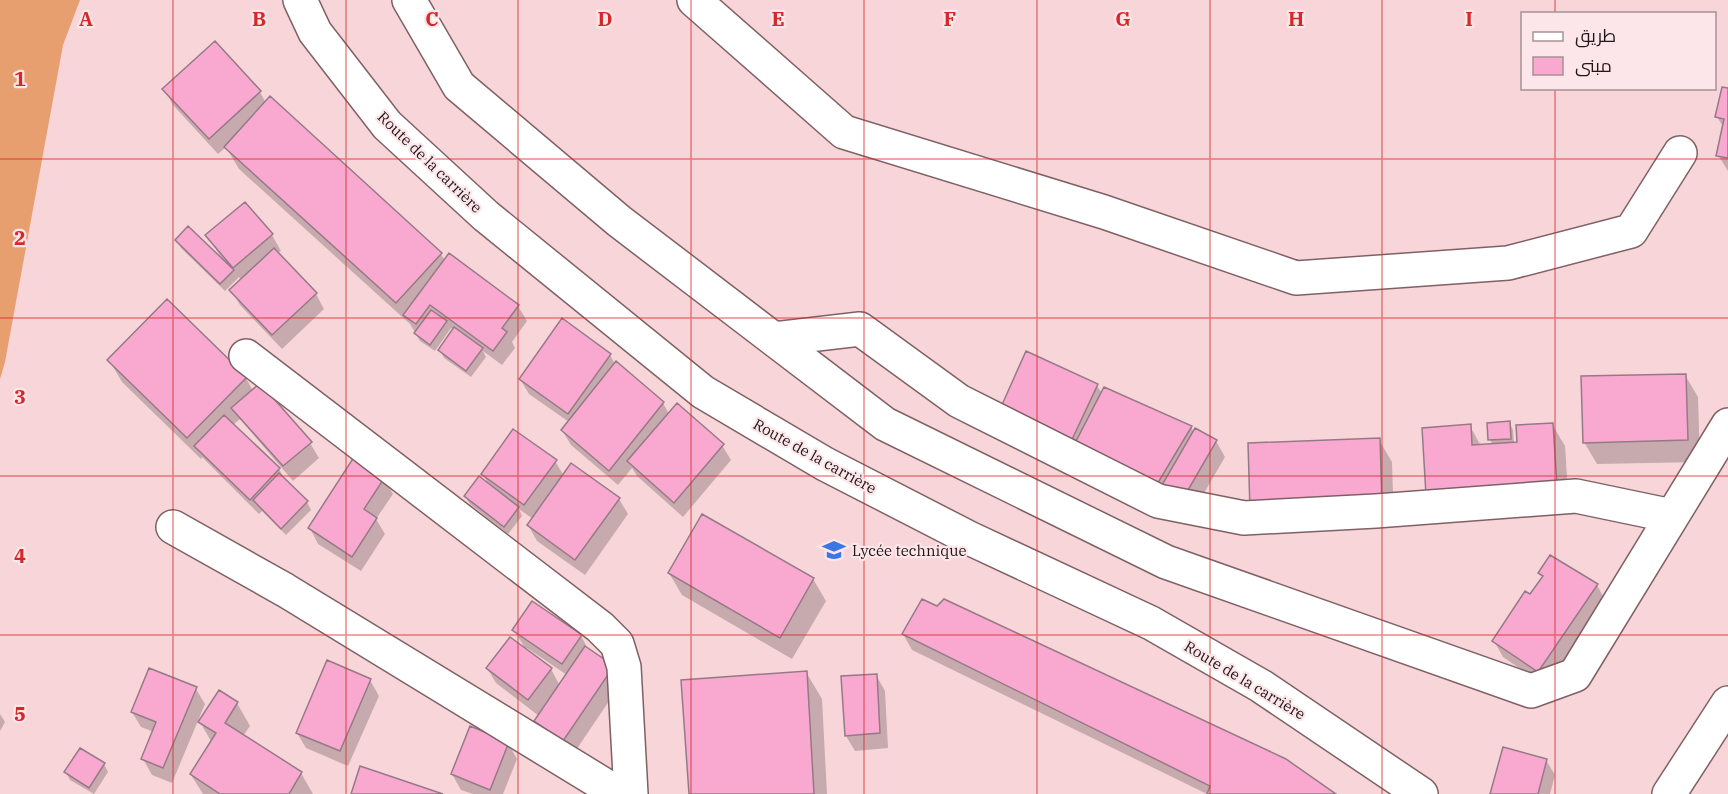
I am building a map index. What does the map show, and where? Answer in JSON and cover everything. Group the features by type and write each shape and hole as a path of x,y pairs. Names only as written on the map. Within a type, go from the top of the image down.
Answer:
{"street":[{"name":"Route de la carrière","path":"300,0 315,32 387,125 486,216 703,392 836,470 969,538 1151,623 1261,686 1421,794"},
{"path":"409,0 459,86 619,221 885,424 1166,562 1532,691 1575,675 1728,425"},
{"path":"694,0 844,132 1104,213 1296,278 1508,264 1631,231 1680,153"},
{"path":"774,339 860,329 959,401 1158,501 1244,518 1576,496 1672,516"},
{"path":"246,356 591,620 617,644 624,667 631,794"},
{"path":"173,528 285,590 619,794"},
{"path":"1669,794 1728,703"}],"shaded area":[{"path":"0,0 80,0 63,45 0,379"}],"building":[{"path":"215,41 261,91 209,139 162,89"},
{"path":"1722,87 1728,88 1728,158 1716,156 1724,119 1715,117"},
{"path":"270,96 442,253 396,303 224,147"},
{"path":"245,202 273,234 233,268 205,235"},
{"path":"188,226 234,270 220,284 175,240"},
{"path":"274,248 317,293 272,335 229,290"},
{"path":"449,253 519,305 502,328 507,332 493,351 430,305 416,324 403,315"},
{"path":"167,299 247,377 187,438 107,360"},
{"path":"431,310 447,321 430,345 414,333"},
{"path":"562,318 611,354 568,414 519,379"},
{"path":"454,327 483,348 466,371 438,350"},
{"path":"1026,351 1098,384 1068,448 997,416"},
{"path":"616,361 664,402 609,471 561,430"},
{"path":"1686,374 1688,440 1583,443 1581,376"},
{"path":"260,383 312,442 283,466 231,408"},
{"path":"1104,387 1192,426 1156,486 1072,449"},
{"path":"677,403 724,444 674,503 627,461"},
{"path":"224,415 280,468 250,500 194,446"},
{"path":"1510,421 1511,439 1488,440 1487,423"},
{"path":"1553,423 1557,486 1426,495 1422,428 1471,424 1472,445 1517,442 1516,425"},
{"path":"1195,428 1217,440 1180,504 1158,492"},
{"path":"513,429 557,460 524,505 481,474"},
{"path":"1380,438 1382,505 1250,510 1248,443"},
{"path":"354,457 385,477 364,509 377,518 352,557 308,528"},
{"path":"571,463 620,498 575,560 527,525"},
{"path":"279,473 308,501 281,529 253,500"},
{"path":"479,476 519,507 504,527 464,496"},
{"path":"702,514 814,578 780,638 668,573"},
{"path":"1550,555 1598,584 1538,672 1492,641 1525,591 1530,594 1543,576 1538,573"},
{"path":"922,599 937,606 944,599 1286,759 1336,794 1207,794 1210,786 902,634"},
{"path":"532,601 582,635 562,664 512,630"},
{"path":"510,637 552,668 528,700 486,668"},
{"path":"585,646 614,666 563,741 534,721"},
{"path":"327,660 371,679 340,751 296,733"},
{"path":"149,668 197,687 163,768 141,759 156,722 131,712"},
{"path":"807,671 814,794 689,794 681,680"},
{"path":"877,674 880,733 845,736 841,676"},
{"path":"219,690 238,702 225,723 302,772 289,794 220,794 190,774 216,733 198,722"},
{"path":"470,726 509,742 490,790 451,774"},
{"path":"1503,747 1547,759 1538,794 1490,794"},
{"path":"80,748 105,763 89,788 64,772"},
{"path":"360,766 443,794 351,794"}],"place":[{"name":"Lycée technique","path":"834,550"}]}
